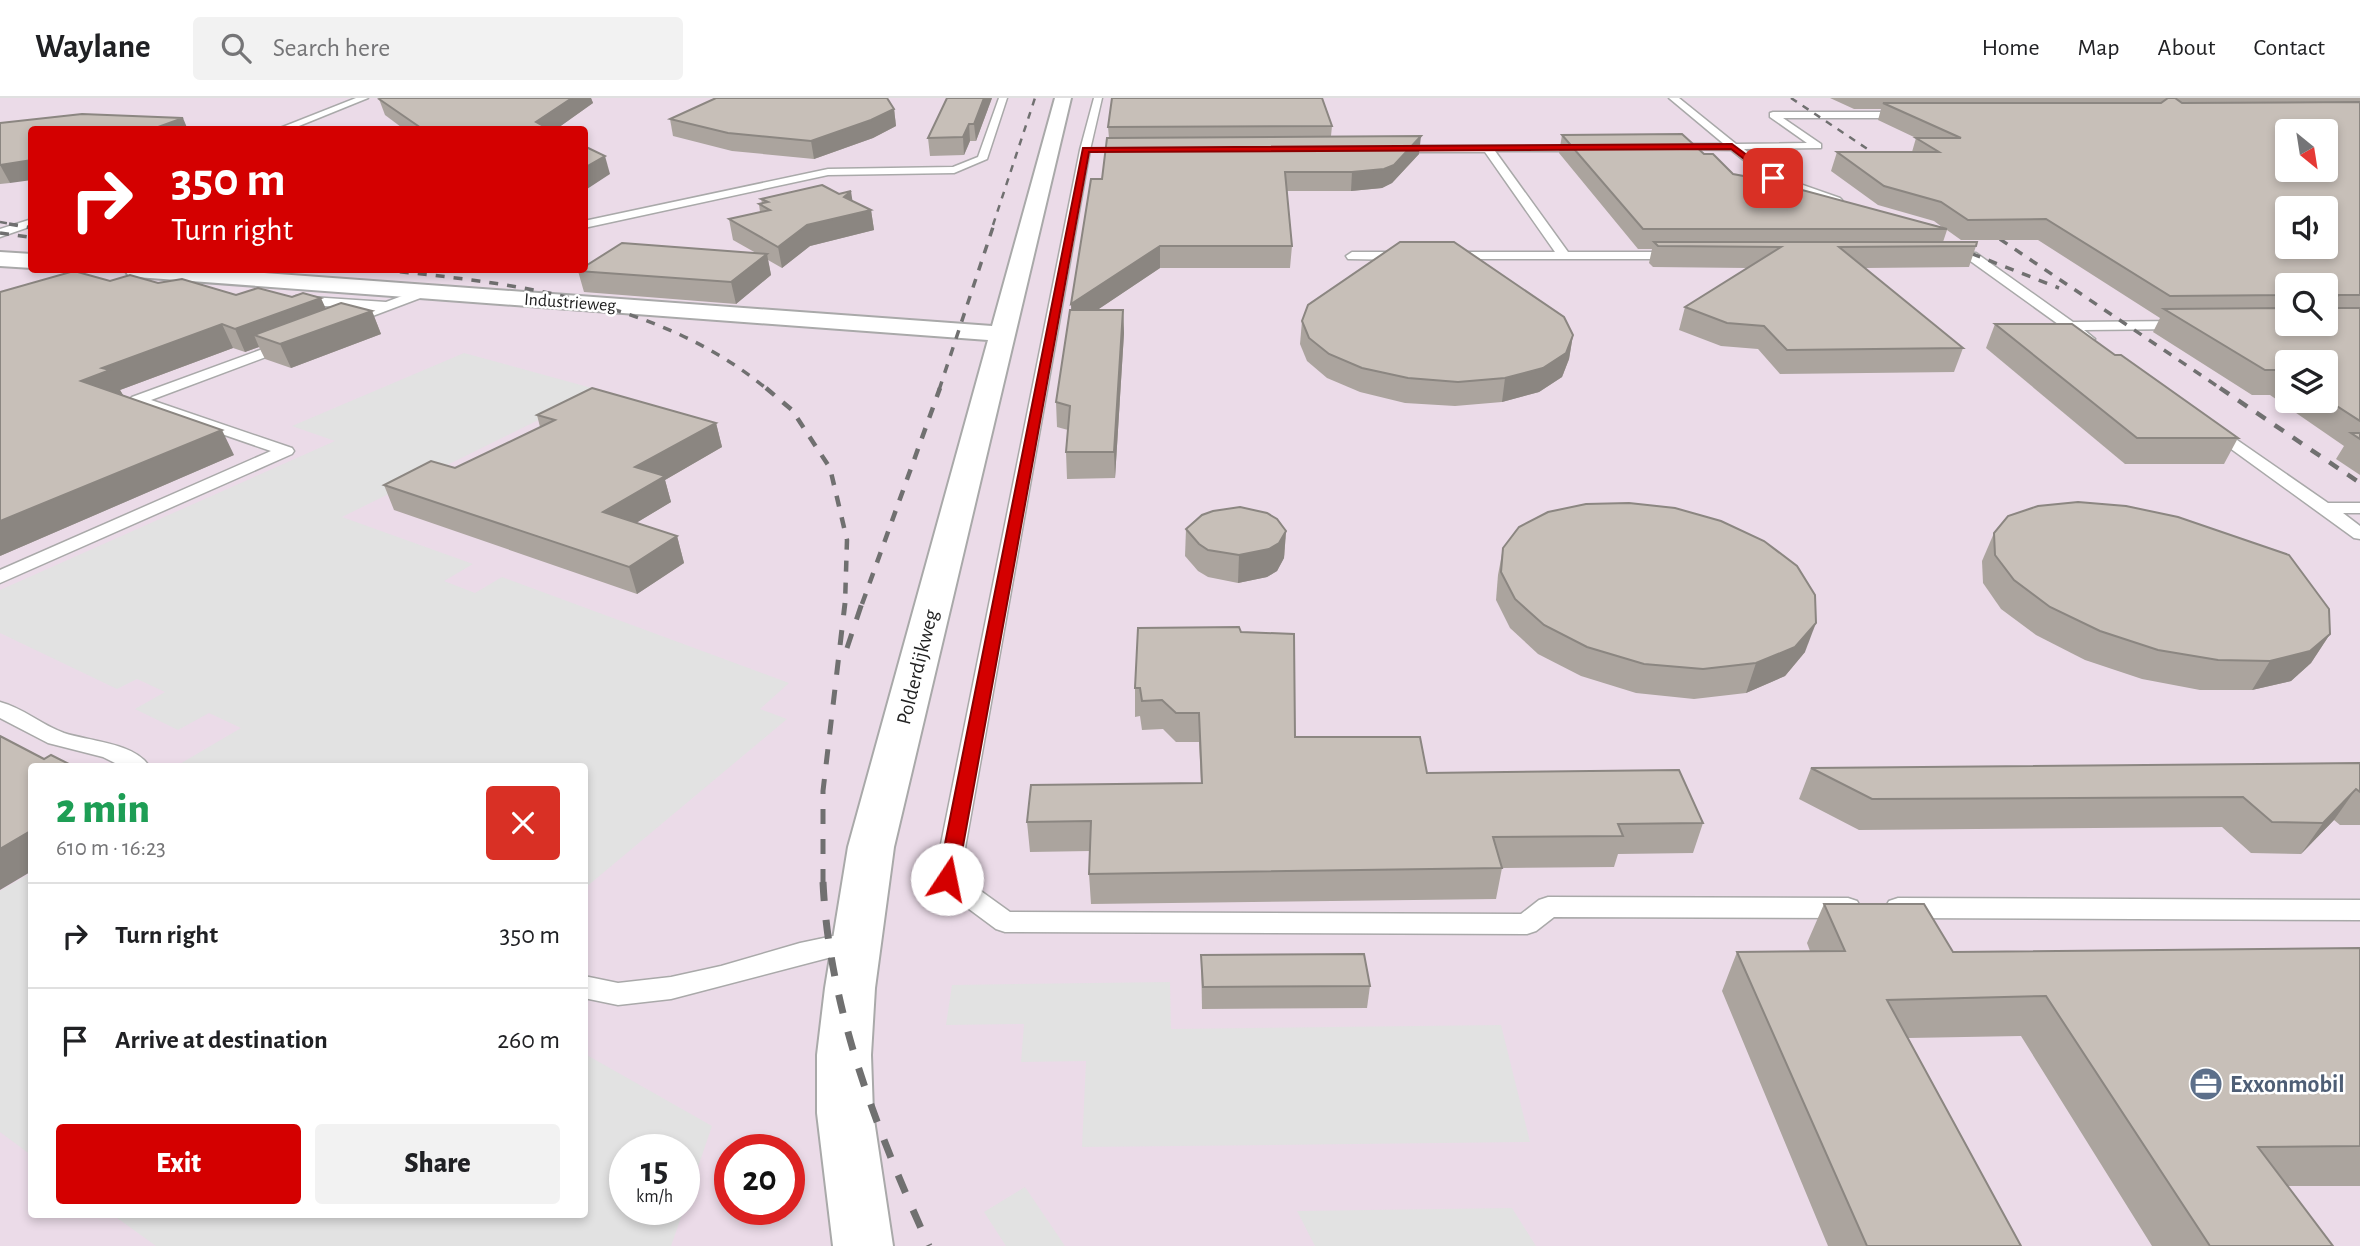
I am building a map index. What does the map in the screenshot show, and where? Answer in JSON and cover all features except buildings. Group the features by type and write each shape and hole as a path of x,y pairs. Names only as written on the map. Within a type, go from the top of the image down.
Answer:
{"street":[{"name":"Polderdijkweg","path":"863,1246 845,1113 844,1055 871,847 1063,98"},
{"path":"0,259 28,261"},
{"name":"Industrieweg","path":"177,273 1003,334"}],"lane":[{"path":"290,126 364,98"},
{"path":"588,224 828,172 954,170 982,159 1003,98"},
{"path":"1098,98 1092,150 947,879 1005,922 1527,924 1548,907 2360,910"},
{"path":"1673,98 1773,178 1852,204"},
{"path":"1651,147 1818,146 1773,115 1924,115"},
{"path":"1377,149 1597,148"},
{"path":"1488,149 1564,256"},
{"path":"0,233 28,223"},
{"path":"1956,244 2103,349"},
{"path":"1352,256 1686,256"},
{"path":"1931,256 1972,256"},
{"path":"324,330 426,291"},
{"path":"279,299 387,306"},
{"path":"2070,326 2196,325"},
{"path":"0,577 286,451 138,400 299,339"},
{"path":"2202,421 2360,534"},
{"path":"2324,508 2360,508"},
{"path":"0,709 56,738 110,751 132,763"},
{"path":"588,988 618,994 671,988 721,977 800,953 857,941"}],"shaded area":[{"path":"0,98 2360,98 2360,1246 0,1246"},
{"path":"464,353 599,390 342,517 473,564 444,581 475,593 502,577 789,683 760,709 787,719 588,885 588,763 181,763 241,728 209,713 178,730 135,709 165,692 137,679 117,689 0,633 0,590 335,441 292,426"},
{"path":"28,875 28,1153 0,1132 0,891"},
{"path":"1170,982 1171,1029 1501,1025 1530,1142 1082,1147 1086,1061 1021,1062 1024,1024 946,1025 952,985"},
{"path":"588,1056 712,1126 700,1161 700,1134 609,1134 609,1225 678,1225 671,1246 156,1246 117,1218 588,1218"},
{"path":"1025,1187 1065,1246 1006,1246 984,1212"},
{"path":"1512,1208 1536,1246 1315,1246 1297,1211"}],"railway":[{"path":"993,225 1035,98"},
{"path":"1791,98 1887,162"},
{"path":"0,222 18,225"},
{"path":"9,224 28,227"},
{"path":"939,390 994,224"},
{"path":"1985,229 2223,390"},
{"path":"0,233 28,237"},
{"path":"1955,247 2059,288"},
{"path":"413,273 535,290 635,316 682,336 726,360 768,390"},
{"path":"766,388 792,410 830,468 847,540 845,604"},
{"path":"862,604 940,388"},
{"path":"2220,388 2360,483"},
{"path":"823,882 823,791 845,603"},
{"path":"847,648 862,603"},
{"path":"823,882 827,929 845,1023 874,1114 929,1246"}],"place":[{"name":"Exxonmobil","path":"2206,1084"}],"route":[{"path":"947,879 1086,150 1732,146 1773,178"}]}
